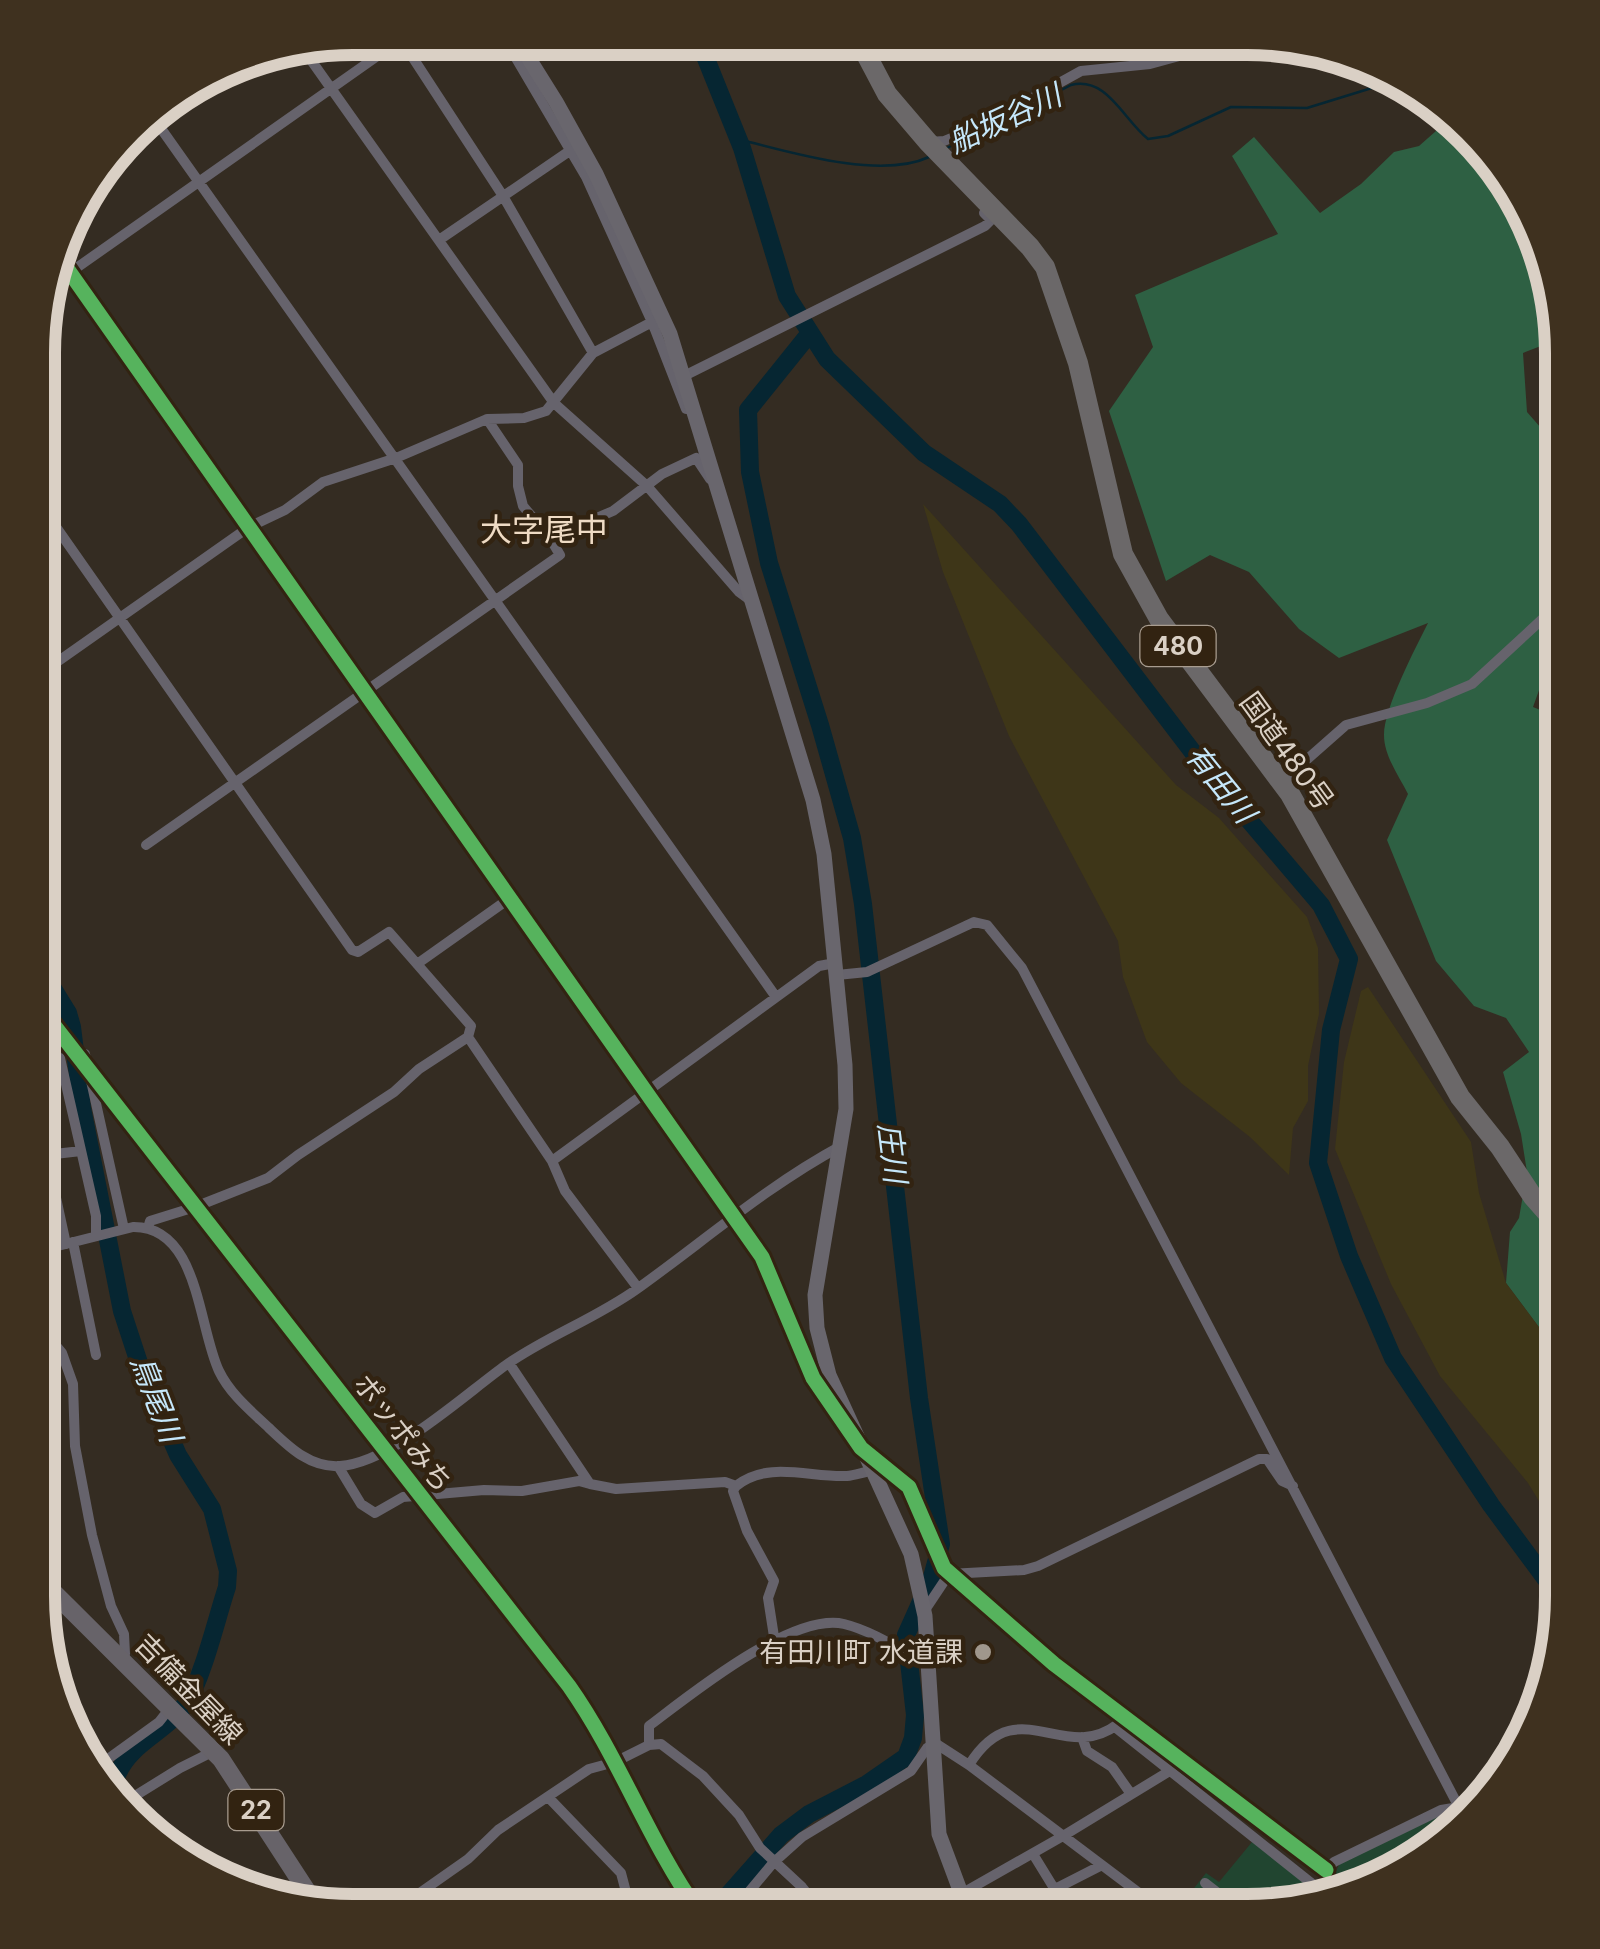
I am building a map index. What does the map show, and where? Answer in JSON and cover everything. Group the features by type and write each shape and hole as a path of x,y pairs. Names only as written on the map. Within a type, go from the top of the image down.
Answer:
{"highway":[{"name":"国道480号","path":"867,55 887,94 1046,267 1083,382 1123,554 1136,582 1224,711 1290,794 1460,1097 1544,1210"}],"main road":[{"name":"吉備金屋線","path":"55,1594 214,1751 306,1889"}],"street":[{"path":"928,142 944,141 985,124 1080,72 1150,64 1177,55"},
{"path":"65,276 376,56"},
{"path":"413,56 503,196 593,353"},
{"path":"515,56 591,176 652,322 693,429 698,454 662,474 613,511 550,538"},
{"path":"526,56 648,282 688,374 813,800 824,854 846,1064 842,1146 814,1296 817,1328 825,1359 861,1448 911,1554 924,1610 938,1834 961,1893"},
{"path":"310,59 554,403 646,486 739,592 754,603"},
{"path":"160,126 776,998"},
{"path":"439,240 571,150"},
{"path":"688,374 985,226 991,220 960,186 961,176"},
{"path":"67,270 762,1257 806,1365 861,1448 909,1488 936,1555 950,1574 1119,1723 1168,1772 1314,1886"},
{"path":"648,282 644,289 652,322"},
{"path":"55,664 250,527 285,510 322,482 396,458 487,419 524,418 546,411 593,353 652,322"},
{"path":"146,845 560,555 523,506 518,466 487,419"},
{"path":"696,458 710,478 716,480"},
{"path":"55,525 352,950 358,952 389,932 471,1026 468,1036 419,1068 394,1092 268,1178 195,1208 150,1220 148,1228"},
{"path":"1290,794 1296,770 1346,725 1427,703 1472,684 1545,617"},
{"path":"417,964 510,898"},
{"path":"552,1162 819,966 867,972 974,922 987,926 1030,983 1459,1806"},
{"path":"468,1036 552,1162 565,1191 638,1288"},
{"path":"85,1054 121,1230"},
{"path":"60,1058 98,1236"},
{"path":"55,1247 121,1230 148,1228 170,1240 183,1257 210,1348 228,1386 296,1452 310,1461 338,1466 361,1462 418,1430 509,1363 583,1324 734,1216 842,1146"},
{"path":"55,1154 81,1150"},
{"path":"55,1194 96,1355"},
{"path":"55,1344 62,1352 73,1384 77,1414 75,1446 92,1535 111,1606 124,1634 125,1654 121,1658"},
{"path":"806,1365 818,1373 824,1368 825,1359"},
{"path":"509,1363 590,1484"},
{"path":"950,1574 1038,1566 1259,1459 1267,1459 1282,1481 1294,1486"},
{"path":"338,1466 362,1504 375,1513 402,1498 484,1490 522,1491 579,1481 616,1489 725,1482 736,1486"},
{"path":"775,1642 768,1598 774,1581 747,1532 733,1491 750,1476 774,1472 848,1476 871,1471"},
{"path":"924,1610 950,1574"},
{"path":"649,1745 649,1726 714,1677 806,1626 846,1624 928,1665"},
{"path":"105,1760 176,1712"},
{"path":"969,1765 983,1744 1006,1729 1082,1738 1119,1723"},
{"path":"1119,1723 1310,1858 1326,1870 1331,1881"},
{"path":"1082,1738 1087,1751 1112,1768 1131,1794"},
{"path":"935,1743 1139,1893"},
{"path":"748,1893 774,1863 821,1823 911,1771 935,1743"},
{"path":"420,1893 468,1860 498,1830 589,1769 660,1744 703,1776 739,1814 760,1848 807,1893"},
{"path":"134,1797 214,1751"},
{"path":"963,1893 1168,1772"},
{"path":"548,1797 621,1873 626,1893"},
{"path":"1326,1870 1341,1858 1441,1810 1455,1810"},
{"path":"1033,1854 1058,1893"},
{"path":"1298,1873 1310,1870 1310,1858"},
{"path":"1055,1889 1102,1865"},
{"path":"1205,1883 1218,1893"}],"green space":[{"path":"1439,126 1458,142 1505,204 1535,276 1542,314 1544,345 1523,353 1527,412 1545,432 1545,674 1533,707 1545,712 1544,1329 1541,1330 1506,1283 1510,1232 1519,1218 1527,1172 1521,1134 1503,1072 1529,1052 1506,1018 1474,1006 1436,961 1387,840 1408,794 1386,751 1385,724 1428,623 1339,658 1299,629 1249,572 1210,555 1166,581 1109,411 1153,347 1135,295 1278,234 1232,156 1254,137 1320,213 1361,184 1394,152 1419,146"},
{"path":"1452,1812 1396,1854 1337,1880 1341,1861"},
{"path":"1252,1842 1312,1886 1266,1893 1190,1893 1206,1873 1219,1882"}],"sand":[{"path":"923,504 1176,785 1219,818 1307,917 1318,948 1319,1014 1308,1066 1308,1101 1293,1128 1289,1175 1250,1137 1181,1083 1147,1042 1123,977 1118,941 1009,736 943,572"},
{"path":"1368,987 1471,1142 1479,1193 1506,1283 1544,1334 1544,1509 1528,1483 1440,1376 1391,1284 1335,1149 1344,1062 1361,991"}],"waterway":[{"name":"有田川","path":"705,56 742,148 787,296 827,359 924,453 1000,504 1019,524 1208,772 1321,905 1349,959 1331,1030 1318,1163 1349,1256 1393,1358 1544,1577"},
{"name":"船坂谷川","path":"990,127 1071,85 1084,84 1105,93 1148,139 1168,136 1231,107 1307,108 1382,88"},
{"name":"船坂谷川","path":"945,149 983,130"},
{"name":"船坂谷川","path":"738,139 860,165 886,166 929,157"},
{"name":"庄川","path":"730,1893 781,1835 906,1757 915,1715 906,1635 932,1577 941,1544 919,1398 863,904 852,838 769,563 750,472 748,410 810,333"},
{"name":"鳥尾川","path":"55,992 72,1027 82,1108 122,1311 142,1372 178,1455 212,1509 228,1571 209,1646 188,1700 171,1720 132,1752 118,1773"},
{"name":"鳥尾川","path":"118,1773 119,1779"}],"cycle path":[{"path":"67,269 762,1257 813,1378 861,1448 909,1487 944,1568 1054,1664 1326,1870"},
{"name":"ポッポみち","path":"55,1027 569,1686 686,1893"}],"place":[{"name":"有田川町 水道課","path":"983,1652"}],"district":[{"name":"大字尾中","path":"544,530"}]}
